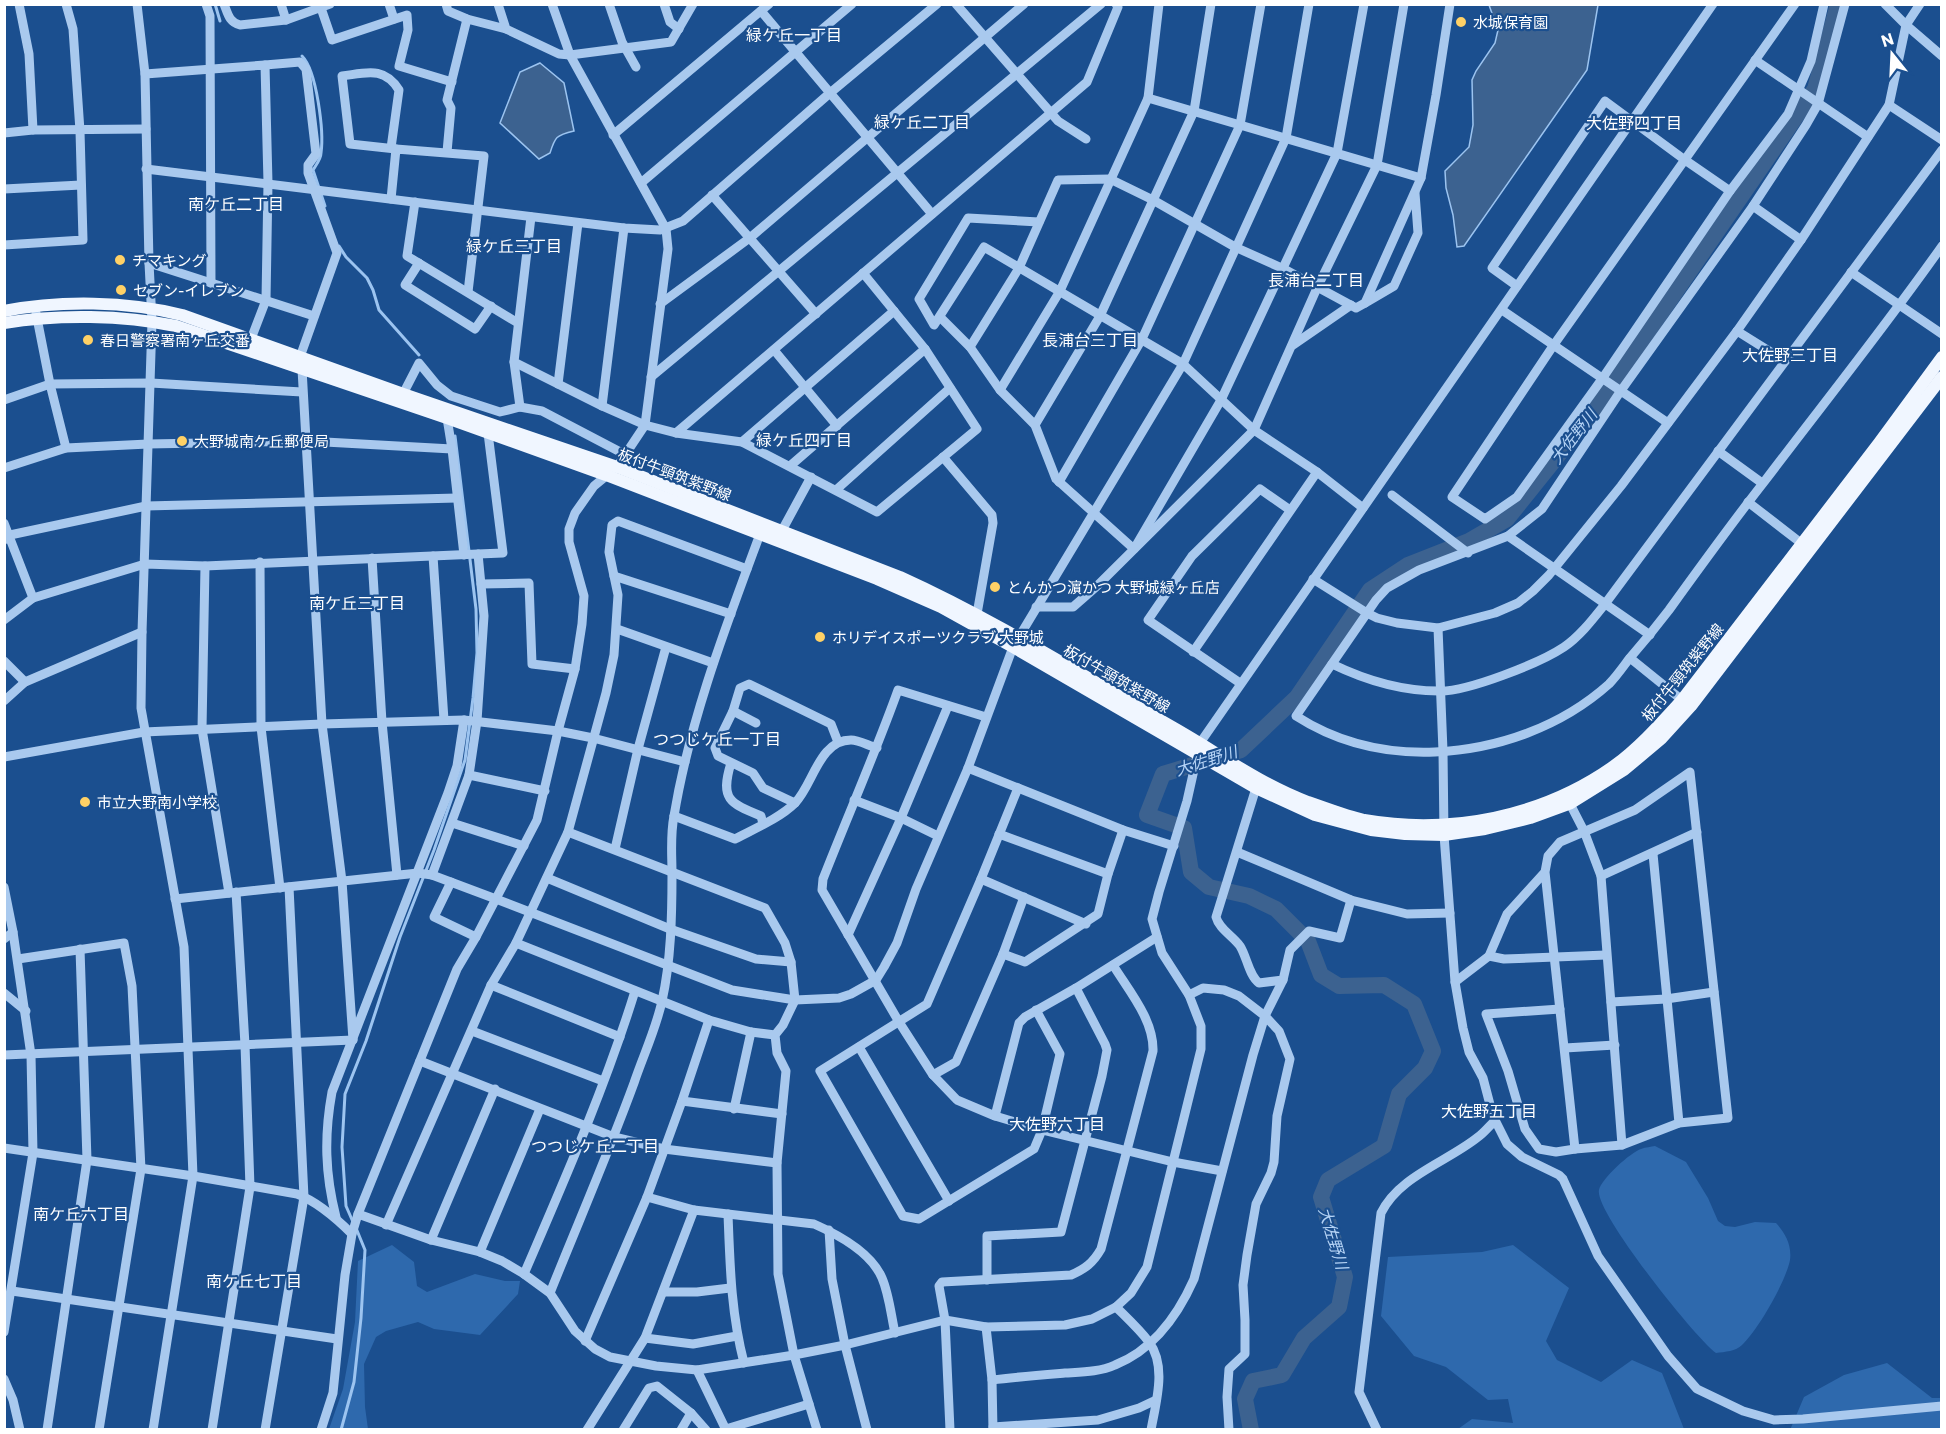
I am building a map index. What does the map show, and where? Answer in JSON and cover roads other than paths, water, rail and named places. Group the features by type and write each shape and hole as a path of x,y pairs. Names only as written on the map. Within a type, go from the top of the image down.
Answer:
{"main road":[{"name":"板付牛頸筑紫野線","path":"4,323 37,312 85,305 151,307 182,315 251,339 301,363 760,534 779,536 900,578 977,614 1016,643"},
{"name":"板付牛頸筑紫野線","path":"4,311 152,321 403,394 617,467 930,602 1016,643 1198,748 1306,801 1362,819 1444,830"},
{"name":"板付牛頸筑紫野線","path":"1568,799 1651,735 1682,700 1879,443 1941,357"},
{"name":"板付牛頸筑紫野線","path":"1198,748 1256,788 1315,815 1371,831 1405,834 1444,830 1568,799 1624,770 1661,739 1691,706 1941,377"}],"street":[{"path":"19,4 29,54 33,130"},
{"path":"4,245 83,240 80,130 73,29 66,4"},
{"path":"137,4 145,74 148,263 152,321 140,686 144,732 184,947 193,1176 153,1430"},
{"path":"206,4 210,16 211,283"},
{"path":"224,4 229,18 240,25 286,20 326,6 332,40 407,15 408,30 399,66 452,82"},
{"path":"281,4 286,20"},
{"path":"389,4 394,20"},
{"path":"446,4 448,11 467,19 506,29 559,54 570,55 671,42 693,4"},
{"path":"498,4 506,29"},
{"path":"321,1430 333,1393 337,1339 352,1234 358,1214 457,969 524,846 537,819 545,791 575,669 584,596 568,542 569,529 575,513 594,486 617,467 645,425 668,249 666,230 570,55 552,4"},
{"path":"609,4 622,42 636,67"},
{"path":"664,4 670,22 679,29"},
{"path":"613,135 769,4"},
{"path":"641,183 852,4"},
{"path":"146,169 578,223 666,230 683,221 830,93 937,4"},
{"path":"956,4 1058,121 1086,139"},
{"path":"660,304 751,237 1024,4"},
{"path":"651,377 1101,4"},
{"path":"676,433 1086,82 1107,36 1118,7 1116,4"},
{"path":"1000,390 1060,291 1148,98 1159,4"},
{"path":"1035,425 1100,316 1194,111 1211,4"},
{"path":"1059,482 1142,339 1240,125 1261,4"},
{"path":"175,899 418,873 432,875 496,898 732,990 795,1000 839,998 876,980 897,942 916,888 968,768 1016,643 1183,364 1286,138 1309,4"},
{"path":"1134,549 1221,400 1284,269 1336,153 1364,4"},
{"path":"1036,607 1073,607 1254,430 1317,288 1377,165 1404,4"},
{"path":"1365,303 1421,178 1450,4"},
{"path":"358,1214 431,1240 480,1252 502,1261 550,1293 575,1332 585,1341 610,1357 632,1362 698,1370 845,1345 945,1320 986,1327 1065,1325 1092,1319 1116,1307 1131,1293 1147,1268 1201,1049 1201,1026 1189,994 1162,953 1152,919 1187,801 1198,748 1240,683 1503,310 1517,286 1713,4"},
{"path":"1795,4 1553,346 1452,497 1485,519 1517,497 1602,380 1730,191 1788,114 1811,61 1824,4"},
{"path":"1845,4 1818,104 1796,141 1754,206 1620,392 1542,509 1508,536 1446,560 1387,588 1296,716 1330,735 1376,748 1398,752 1443,751 1512,740 1540,729 1594,695 1610,683 1650,635 1762,483 1900,305 1941,246"},
{"path":"1886,4 1906,26 1941,56"},
{"path":"1313,579 1367,614 1397,623 1438,628 1495,613 1518,603 1533,591 1621,486 1737,331 1801,240 1888,105 1906,26 1920,4"},
{"path":"761,11 932,214"},
{"path":"447,152 451,108 447,100 467,19"},
{"path":"1755,60 1868,137"},
{"path":"145,74 300,62 306,69 316,154 308,165 308,173 337,253 314,316 301,363 322,724 342,881 353,1040"},
{"path":"251,339 266,300 268,183 265,65"},
{"path":"391,199 393,149 399,90 392,78 371,72 342,76 350,144 393,149 484,156 468,292"},
{"path":"1148,98 1421,178"},
{"path":"1517,286 1492,268 1605,101 1730,191"},
{"path":"1888,105 1941,140"},
{"path":"4,133 33,130 146,129"},
{"path":"1332,664 1375,681 1418,690 1441,692 1503,675 1564,646 1589,624 1605,604 1941,150"},
{"path":"970,347 1019,268 1058,180 1110,179 1153,200 1235,247 1284,269 1356,308 1394,286 1418,233 1415,191"},
{"path":"4,189 81,185"},
{"path":"712,195 816,314"},
{"path":"415,202 407,256 518,323"},
{"path":"1754,206 1801,240"},
{"path":"520,407 514,362 531,217"},
{"path":"1040,222 968,218 919,299 934,325 984,247 1183,364 1254,430 1317,472 1363,508"},
{"path":"558,384 578,223"},
{"path":"602,406 624,228"},
{"path":"148,263 314,316"},
{"path":"419,263 405,285 475,329 491,306"},
{"path":"1851,272 1941,334"},
{"path":"514,362 645,425 676,433 742,442 878,512 977,429 925,349 863,273"},
{"path":"1292,346 1351,305"},
{"path":"1503,310 1602,380 1668,423"},
{"path":"742,442 894,311"},
{"path":"37,312 50,384 66,448"},
{"path":"940,317 970,347 1000,390 1035,425 1056,479 1134,549"},
{"path":"1737,331 1785,361"},
{"path":"790,466 925,349"},
{"path":"774,350 837,426"},
{"path":"403,394 419,363 437,385 451,396 500,412 520,407 542,411 626,455"},
{"path":"4,400 50,384 151,383 302,392"},
{"path":"836,490 950,388"},
{"path":"447,418 464,555"},
{"path":"4,620 33,598 145,564 205,566 503,553 488,433"},
{"path":"4,468 66,448 148,444 307,441 452,449"},
{"path":"1718,451 1762,483"},
{"path":"943,457 992,516 993,523 977,614"},
{"path":"1193,652 1317,472"},
{"path":"779,536 811,477"},
{"path":"1240,683 1148,620 1192,556 1260,489 1290,510"},
{"path":"1392,495 1468,553"},
{"path":"7,537 146,506 457,498"},
{"path":"1749,502 1801,543"},
{"path":"386,1225 491,985 516,943 568,832 606,693 617,629 618,595 609,552 612,525 618,521 747,569"},
{"path":"4,523 7,537 33,598"},
{"path":"550,1293 614,1137 662,1002 670,929 672,873 670,849 685,762 713,663 760,534"},
{"path":"1508,536 1650,635"},
{"path":"432,875 469,775 477,721 484,616 478,554"},
{"path":"433,556 444,720"},
{"path":"372,558 382,722 397,875"},
{"path":"260,562 261,727 284,887 297,1043 304,1197 265,1430"},
{"path":"205,566 202,729 232,893 245,1045 250,1187 212,1430"},
{"path":"614,576 731,614"},
{"path":"481,584 530,583 532,664 575,669"},
{"path":"1438,628 1444,830 1455,982 1469,1052 1484,1078 1495,1121 1514,1152 1563,1179 1598,1256 1668,1356 1697,1389 1743,1411 1774,1420 1941,1406"},
{"path":"617,629 713,663"},
{"path":"4,701 25,682 142,632"},
{"path":"615,849 638,749 666,647"},
{"path":"1630,658 1682,700"},
{"path":"4,661 25,682"},
{"path":"795,803 764,788 753,773 717,756 715,748 733,711 740,688 749,684 831,724 838,742"},
{"path":"986,717 898,690 877,748 823,879 822,890 899,1022 933,1075 957,1100 995,1116 1042,1130 1173,1162 1222,1171"},
{"path":"848,935 948,706"},
{"path":"733,711 756,723"},
{"path":"336,1217 328,1186 326,1144 332,1092 418,873 457,766 464,720"},
{"path":"4,757 144,732 464,720 558,731 685,762"},
{"path":"674,816 735,839 764,824 795,803 819,760 838,742 852,740 877,748"},
{"path":"731,763 724,785 729,798 740,807 761,816 764,824"},
{"path":"968,768 1123,830 1175,844"},
{"path":"1560,1009 1486,1014 1508,1071 1525,1129 1539,1149 1556,1152 1622,1144 1679,1123 1728,1118 1690,772 1635,810 1560,842 1548,856 1545,872 1565,1048 1575,1149"},
{"path":"469,775 545,791"},
{"path":"1017,788 927,1004 820,1071 903,1216 919,1219 1034,1149 1042,1130 1060,1054 1036,1010"},
{"path":"1256,788 1216,917 1217,922 1238,943 1247,958 1254,980 1259,983 1283,980"},
{"path":"1568,799 1584,831 1600,876 1622,1144"},
{"path":"854,800 901,818 938,836"},
{"path":"452,823 524,846"},
{"path":"1003,954 1025,962 1098,914 1108,874 1123,830"},
{"path":"568,832 765,908 785,943 791,962 795,1000 776,1035 777,1053 786,1071 777,1163 778,1274 794,1355 817,1430"},
{"path":"1600,876 1653,854 1697,832"},
{"path":"999,834 1108,874"},
{"path":"1238,852 1351,900 1407,914 1450,913"},
{"path":"1653,854 1679,1123"},
{"path":"1455,982 1489,956 1507,914 1545,872"},
{"path":"547,878 670,929 756,959 791,962"},
{"path":"981,879 1086,924"},
{"path":"450,882 434,917 476,937"},
{"path":"4,887 7,917 13,932 18,959 31,1055 33,1153 4,1332"},
{"path":"933,1075 956,1062 1003,954 1024,897"},
{"path":"992,1380 1096,1370 1115,1365 1133,1355 1169,1325 1179,1311 1194,1279 1265,1016 1283,980 1290,950 1309,931 1340,938 1351,900"},
{"path":"4,939 13,932"},
{"path":"995,1116 1019,1023 1036,1010 1157,938"},
{"path":"18,959 124,943 132,986 141,1169 99,1430"},
{"path":"516,943 709,1020 750,1032 776,1035"},
{"path":"47,1430 87,1160 80,949"},
{"path":"1489,956 1504,959 1606,955"},
{"path":"950,1430 945,1320 939,1286 942,1282 1071,1275 1094,1261 1101,1249 1129,1150 1153,1052 1150,1027 1113,965"},
{"path":"491,985 620,1037"},
{"path":"987,1280 987,1236 1061,1232 1107,1050 1076,988"},
{"path":"1189,994 1203,988 1224,990 1239,996 1265,1016 1279,1031 1290,1059 1277,1116 1274,1162 1256,1204 1244,1275 1245,1353 1229,1370 1227,1397 1230,1430"},
{"path":"524,1274 587,1126 635,991"},
{"path":"1611,1002 1666,999 1714,992"},
{"path":"4,993 26,1011"},
{"path":"585,1341 647,1197 709,1020"},
{"path":"472,1031 603,1081"},
{"path":"734,1109 750,1032"},
{"path":"4,1055 353,1040"},
{"path":"1565,1048 1615,1045"},
{"path":"859,1047 949,1201"},
{"path":"420,1061 614,1137 664,1149 777,1163"},
{"path":"431,1240 495,1089"},
{"path":"682,1101 782,1114"},
{"path":"480,1252 540,1109"},
{"path":"1377,1430 1359,1392 1381,1213 1385,1205 1407,1183 1477,1138 1495,1121"},
{"path":"4,1148 193,1176 304,1197 336,1217 352,1234"},
{"path":"647,1197 694,1210 814,1224 829,1230 871,1258 882,1278 895,1333"},
{"path":"587,1430 632,1362 645,1338 694,1210"},
{"path":"728,1214 730,1288 737,1336 744,1363"},
{"path":"829,1230 832,1279 845,1345 867,1430"},
{"path":"663,1292 697,1292 730,1288"},
{"path":"12,1291 337,1339"},
{"path":"1116,1307 1149,1342 1158,1359 1159,1379 1151,1430"},
{"path":"986,1327 992,1380 993,1428 1098,1420 1139,1408 1156,1400"},
{"path":"645,1338 693,1344 737,1336"},
{"path":"698,1370 726,1429 810,1404"},
{"path":"4,1379 13,1400 20,1430"},
{"path":"623,1430 650,1388 657,1386 691,1413 706,1430"},
{"path":"681,1430 691,1413"}],"waterway":[{"path":"215,4 220,21"},
{"name":"大佐野川","path":"1251,1430 1245,1399 1253,1381 1282,1375 1304,1338 1339,1307 1345,1277 1321,1197 1328,1180 1384,1146 1399,1094 1425,1068 1433,1051 1414,1004 1384,985 1339,986 1321,975 1308,941 1276,909 1249,896 1209,887 1191,872 1184,828 1147,815 1163,774 1241,750 1297,697 1370,590 1408,565 1469,541 1507,519 1593,412 1815,89 1838,4"},
{"path":"302,56 312,75 318,102 322,143 319,160 313,170 325,206"},
{"path":"339,246 346,257 367,278 379,310 419,355"},
{"path":"353,1222 346,1206 342,1147 345,1094 366,1041 400,937 434,850 465,760 477,653 476,609 455,436"},
{"path":"341,1430 354,1382 361,1318 365,1250 356,1228"}],"place":[{"name":"水城保育園","path":"1461,22"},
{"name":"チマキング","path":"120,260"},
{"name":"セブン-イレブン","path":"121,290"},
{"name":"春日警察署南ヶ丘交番","path":"88,340"},
{"name":"大野城南ケ丘郵便局","path":"182,441"},
{"name":"とんかつ濵かつ 大野城緑ヶ丘店","path":"995,587"},
{"name":"ホリデイスポーツクラブ 大野城","path":"820,637"},
{"name":"市立大野南小学校","path":"85,802"}],"district":[{"name":"緑ケ丘一丁目","path":"794,34"},
{"name":"緑ケ丘二丁目","path":"922,121"},
{"name":"大佐野四丁目","path":"1634,122"},
{"name":"南ケ丘二丁目","path":"236,203"},
{"name":"緑ケ丘三丁目","path":"514,245"},
{"name":"長浦台二丁目","path":"1316,279"},
{"name":"長浦台三丁目","path":"1090,339"},
{"name":"大佐野三丁目","path":"1790,354"},
{"name":"緑ケ丘四丁目","path":"804,439"},
{"name":"南ケ丘三丁目","path":"357,602"},
{"name":"つつじケ丘一丁目","path":"717,738"},
{"name":"大佐野五丁目","path":"1489,1110"},
{"name":"大佐野六丁目","path":"1057,1123"},
{"name":"つつじケ丘二丁目","path":"595,1145"},
{"name":"南ケ丘六丁目","path":"81,1213"},
{"name":"南ケ丘七丁目","path":"254,1280"}]}
